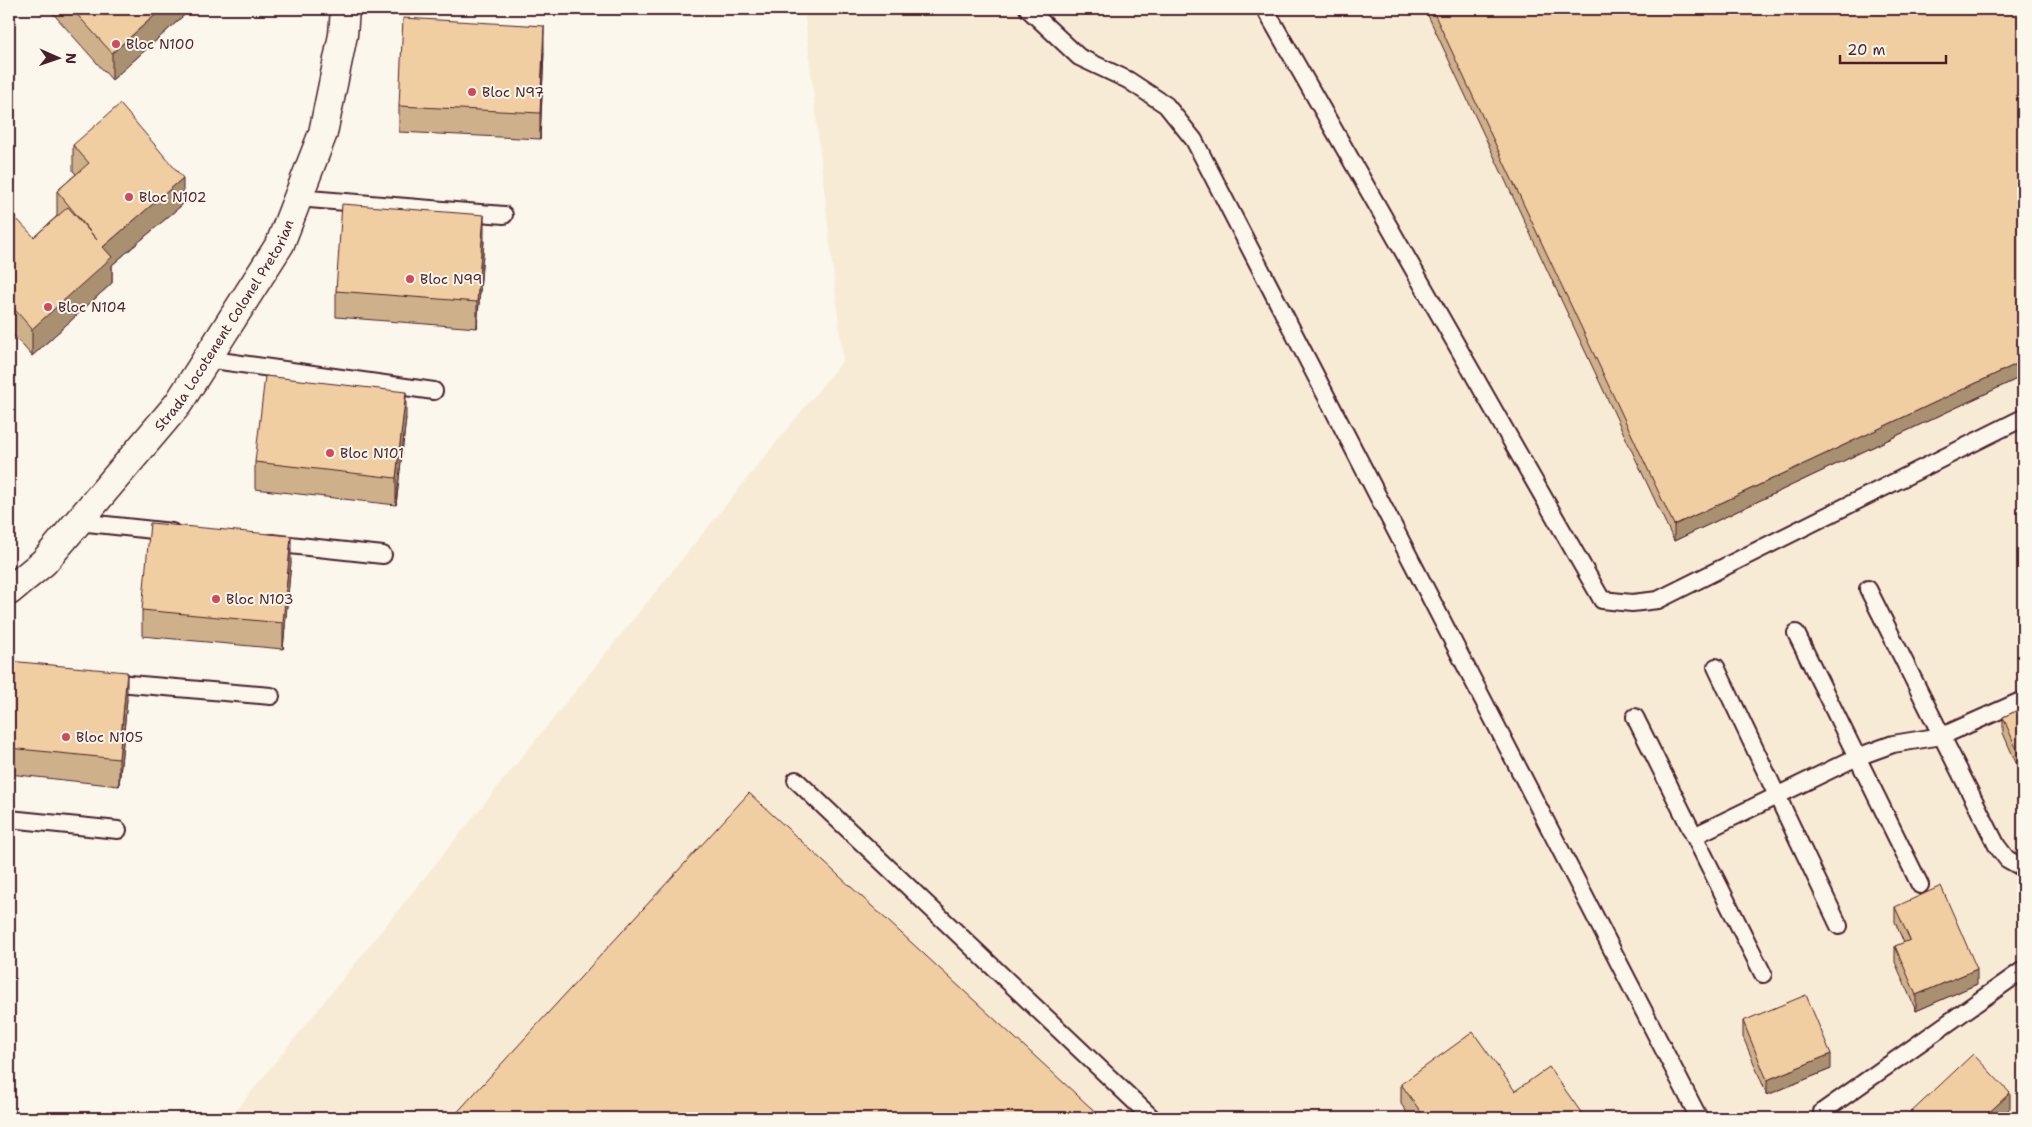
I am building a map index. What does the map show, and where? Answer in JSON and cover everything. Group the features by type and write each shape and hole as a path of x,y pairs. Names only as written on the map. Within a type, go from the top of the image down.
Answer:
{"street":[{"name":"Strada Locotenent Colonel Pretorian","path":"9,591 44,562 178,404 280,244 323,134 343,35 346,9"}],"lane":[{"path":"1028,9 1079,57 1128,80 1166,105 1194,140 1699,1118"},
{"path":"1265,9 1602,600 1632,603 1658,600 2023,418"},
{"path":"297,198 504,215"},
{"path":"206,359 434,391"},
{"path":"78,522 186,534"},
{"path":"255,541 383,555"},
{"path":"1868,589 1997,846 2007,859 2023,868"},
{"path":"1796,633 1920,885"},
{"path":"1716,667 1839,926"},
{"path":"86,680 271,696"},
{"path":"1694,836 1857,757 1893,744 1942,736 2023,700"},
{"path":"1634,717 1763,974"},
{"path":"796,780 1152,1118"},
{"path":"9,819 118,830"},
{"path":"1822,1112 2023,970"}],"shaded area":[{"path":"804,9 2023,9 2023,1118 230,1118 843,360"}],"building":[{"path":"72,9 162,9 112,53"},
{"path":"1432,9 2023,9 2023,361 1674,525"},
{"name":"Bloc N97","path":"403,18 544,26 540,113 399,106"},
{"path":"120,104 183,178 103,247 112,257 32,329 9,303 9,223 15,217 34,237 68,207 97,240 57,191 89,163 73,145"},
{"name":"Bloc N99","path":"342,204 484,215 477,302 336,291"},
{"name":"Bloc N101","path":"265,376 406,392 396,478 255,462"},
{"name":"Bloc N103","path":"150,523 291,536 283,623 142,610"},
{"name":"Bloc N105","path":"9,661 127,672 119,759 9,748"},
{"path":"2023,708 2023,764 2003,717"},
{"path":"749,793 1102,1118 452,1118"},
{"path":"1941,886 1977,969 1916,995 1895,946 1910,940 1895,907"},
{"path":"1806,995 1831,1054 1767,1080 1743,1021"},
{"path":"1473,1032 1515,1091 1549,1067 1585,1118 1425,1118 1401,1084"},
{"path":"1973,1054 2010,1093 1983,1118 1905,1118"}],"place":[{"name":"Bloc N100","path":"116,44"},
{"name":"Bloc N97","path":"472,92"},
{"name":"Bloc N102","path":"129,197"},
{"name":"Bloc N99","path":"410,279"},
{"name":"Bloc N104","path":"48,307"},
{"name":"Bloc N101","path":"330,453"},
{"name":"Bloc N103","path":"216,599"},
{"name":"Bloc N105","path":"66,737"}]}
